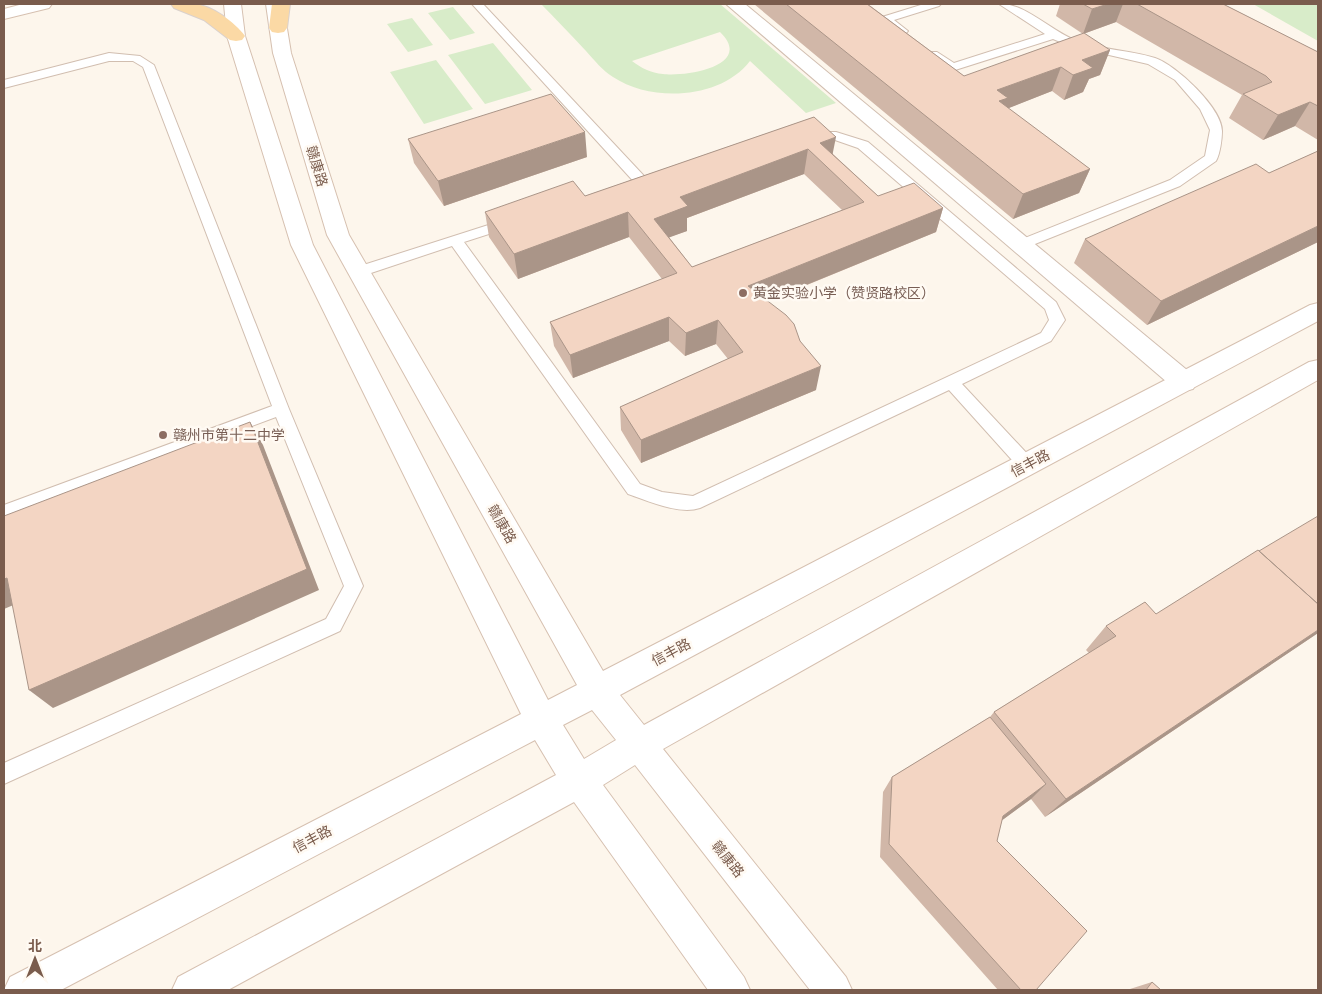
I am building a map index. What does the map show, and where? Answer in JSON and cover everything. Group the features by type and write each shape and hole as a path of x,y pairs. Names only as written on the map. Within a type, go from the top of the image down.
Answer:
{"main road":[{"path":"4,14 43,4"},
{"path":"180,4 209,16 224,25 236,36"},
{"path":"232,4 236,36 302,245 541,720 579,780 731,990"},
{"path":"735,4 1020,246 1184,382"},
{"name":"赣康路","path":"278,12 282,53 338,235 597,691 833,990"},
{"name":"信丰路","path":"23,990 597,691 1318,311"},
{"path":"191,990 579,780 638,745 1318,369"}],"lane":[{"path":"477,4 640,180"},
{"path":"935,4 886,19 952,67 1054,35"},
{"path":"1005,4 1054,35 1074,44 1152,61 1179,77 1206,108 1216,130 1211,158 1176,183 1020,246"},
{"path":"4,84 109,57 136,58 148,65 281,409 354,586 333,625 4,774"},
{"path":"456,241 634,489 661,499 694,503 1046,337 1057,320 1051,306 863,145 836,136 799,136"},
{"path":"621,186 658,174"},
{"path":"359,272 520,220"},
{"path":"951,382 1027,464"},
{"path":"4,512 281,409"}],"green space":[{"path":"541,4 720,4 836,103 806,113 750,61 737,74 722,83 704,90 666,93 647,91 629,85 602,69","holes":["720,32 729,44 729,53 723,61 713,67 700,71 673,74 654,73 632,61"]},
{"path":"1253,4 1318,4 1318,41"},
{"path":"453,7 475,33 450,40 428,13"},
{"path":"412,18 433,45 408,52 387,24"},
{"path":"493,43 532,90 485,104 448,55"},
{"path":"436,60 473,109 424,124 390,72"}],"building":[{"path":"786,4 867,4 964,76 1084,33 1110,50 1082,60 1093,68 1073,75 1061,67 997,90 1008,98 999,101 1090,169 1023,194"},
{"path":"1083,4 1108,4 1092,9"},
{"path":"1137,4 1223,4 1318,52 1318,106 1310,102 1278,115 1243,94 1272,82 1266,76"},
{"path":"551,94 585,132 438,181 408,139"},
{"path":"814,117 836,137 820,143 878,196 914,183 943,208 748,286 786,315 794,324 800,341 821,366 641,440 620,407 743,352 718,320 686,333 669,317 570,355 550,322 677,273 628,212 514,254 485,212 573,181 585,196","holes":["808,149 864,202 692,267 654,219 688,206 680,197"]},
{"path":"1318,151 1318,226 1161,301 1085,239 1256,164 1269,173"},
{"path":"250,422 307,569 29,690 7,578 4,579 4,516"},
{"path":"1318,516 1318,604 1259,551"},
{"path":"1258,550 1318,604 1318,630 1066,799 994,712 1116,636 1106,626 1145,602 1156,614"},
{"path":"990,717 1046,784 1003,816 997,841 1087,931 1036,990 1021,990 889,844 892,777"},
{"path":"1152,982 1161,990 1146,990"}],"place":[{"name":"黄金实验小学（赞贤路校区）","path":"743,293"},
{"name":"赣州市第十二中学","path":"163,435"}]}
